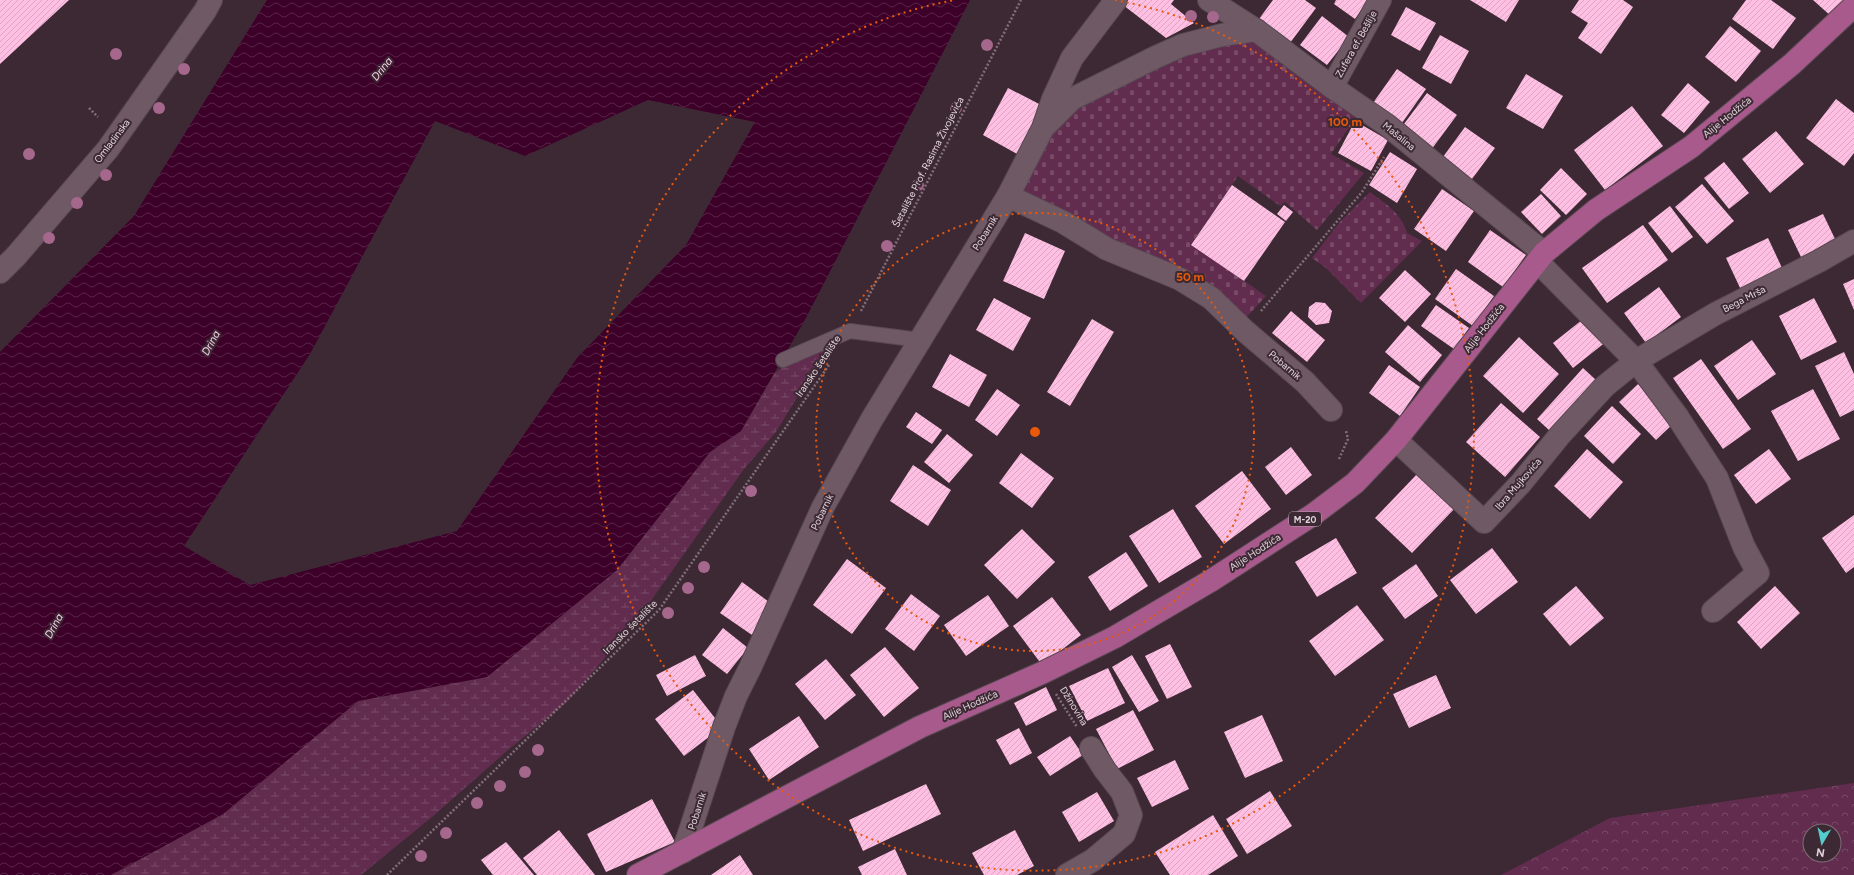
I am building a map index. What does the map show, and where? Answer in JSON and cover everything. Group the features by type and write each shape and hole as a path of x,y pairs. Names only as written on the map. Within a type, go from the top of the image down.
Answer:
{"main road":[{"name":"Alije Hodžića","path":"638,875 920,726 1044,672 1115,636 1206,584 1314,514 1355,483 1396,440 1540,257 1596,210 1691,147 1792,64 1854,6"}],"street":[{"name":"Omladinska","path":"0,272 21,250 108,149 205,11 211,0"},
{"name":"Pobarnik","path":"683,852 724,727 736,696 823,507 872,419 1008,196 1043,128 1072,58 1116,0"},
{"name":"Mašalina","path":"1209,0 1256,30 1398,135 1540,257 1636,361 1677,416 1717,478 1744,547 1758,572 1713,611"},
{"name":"Zufera ef. Bešlije","path":"1332,87 1380,0"},
{"name":"Pobarnik","path":"1043,128 1072,99 1134,67 1183,45 1222,35 1256,30"},
{"name":"Pobarnik","path":"1008,196 1063,222 1107,249 1180,279 1212,298 1245,331 1305,382 1330,410"},
{"name":"Bega Mrša","path":"1636,361 1715,314 1854,241"},
{"name":"Ibra Mujkovića","path":"1396,440 1484,522 1521,483 1560,435 1605,386 1636,361"},
{"path":"1067,875 1094,860 1124,834 1131,815 1122,792 1105,770 1091,748"}],"lane":[{"path":"782,360 850,331 920,340"}],"path":[{"name":"Šetalište Prof. Rasima Živojevića","path":"850,331 1021,0"},
{"path":"1269,300 1362,192 1398,135"},
{"name":"Iransko šetalište","path":"387,875 660,610 842,348 850,331"},
{"path":"1330,410 1344,424 1348,439 1338,462"},
{"name":"Džinovina","path":"1044,672 1091,748"}],"green space":[{"path":"1256,30 1362,108 1331,154 1364,173 1317,230 1285,202 1280,206 1238,176 1191,244 1266,296 1242,322 1010,192 1043,128 1126,71"},
{"path":"1370,192 1397,214 1407,233 1422,241 1361,303 1326,268 1312,258 1339,223"},
{"path":"830,343 776,432 744,469 638,619 568,701 508,750 432,817 361,875 111,875 223,814 358,701 487,677 617,570 710,452 741,431 774,374 796,357"},
{"path":"1854,783 1854,875 1501,875 1610,818"}],"water":[{"name":"Drina","path":"267,0 970,0 807,316 741,431 710,452 617,570 487,677 358,701 223,814 111,875 0,875 0,352 134,216","holes":["648,100 755,122 686,245 577,358 457,531 250,585 184,546 310,354 435,121 525,156"]}],"building":[{"path":"0,0 69,0 0,64"},
{"path":"1126,0 1174,0 1171,4 1194,23 1166,38 1123,5"},
{"path":"1273,0 1305,0 1316,8 1290,43 1259,19"},
{"path":"1336,0 1368,0 1355,19 1334,4"},
{"path":"1470,0 1519,0 1506,22"},
{"path":"1579,0 1623,0 1633,7 1601,54 1578,38 1588,23 1571,12"},
{"path":"1746,0 1771,0 1796,18 1773,49 1732,19"},
{"path":"1813,0 1846,0 1832,17"},
{"path":"1406,7 1436,23 1420,51 1391,35"},
{"path":"1322,16 1349,37 1327,65 1300,45"},
{"path":"1730,26 1761,51 1736,82 1705,57"},
{"path":"1440,35 1469,51 1451,84 1422,68"},
{"path":"1397,69 1426,89 1402,123 1373,103"},
{"path":"1526,74 1563,96 1543,129 1506,108"},
{"path":"1688,83 1710,102 1684,133 1661,115"},
{"path":"1008,88 1045,107 1019,155 983,135"},
{"path":"1427,93 1457,115 1431,150 1401,128"},
{"path":"1836,99 1854,113 1854,153 1844,166 1806,138"},
{"path":"1632,106 1663,146 1605,190 1574,150"},
{"path":"1355,121 1388,140 1371,171 1338,153"},
{"path":"1465,127 1495,148 1469,183 1440,161"},
{"path":"1776,131 1804,164 1770,193 1742,159"},
{"path":"1390,152 1417,169 1397,203 1369,185"},
{"path":"1724,162 1749,193 1729,209 1704,178"},
{"path":"1561,168 1587,194 1566,215 1540,190"},
{"path":"1702,184 1734,221 1707,244 1675,207"},
{"path":"1232,185 1285,222 1244,281 1191,245"},
{"path":"1442,189 1474,211 1446,251 1414,229"},
{"path":"1541,194 1561,216 1542,234 1521,212"},
{"path":"1284,205 1293,212 1286,221 1277,214"},
{"path":"1670,206 1693,237 1672,253 1648,223"},
{"path":"1823,214 1837,243 1802,259 1788,230"},
{"path":"1643,225 1668,260 1607,303 1582,268"},
{"path":"1490,230 1526,255 1503,287 1468,262"},
{"path":"1025,233 1065,251 1044,299 1003,281"},
{"path":"1768,238 1783,270 1741,290 1726,258"},
{"path":"1456,269 1494,296 1473,326 1435,299"},
{"path":"1405,270 1431,294 1405,322 1379,298"},
{"path":"1854,279 1854,310 1843,284"},
{"path":"1659,287 1681,317 1646,343 1624,313"},
{"path":"994,298 1031,318 1013,351 976,330"},
{"path":"1814,298 1837,342 1801,360 1779,316"},
{"path":"1316,302 1325,303 1332,311 1329,323 1316,325 1308,317 1309,307"},
{"path":"1436,305 1469,328 1454,349 1421,326"},
{"path":"1291,311 1325,340 1307,362 1272,333"},
{"path":"1587,316 1607,341 1573,368 1553,343"},
{"path":"1092,319 1114,332 1070,406 1047,392"},
{"path":"1408,325 1442,355 1420,382 1385,352"},
{"path":"1519,337 1559,374 1523,413 1483,376"},
{"path":"1752,340 1776,374 1738,400 1714,366"},
{"path":"1844,352 1854,374 1854,410 1840,417 1815,366"},
{"path":"950,354 987,375 969,407 932,387"},
{"path":"1701,359 1751,429 1723,449 1673,378"},
{"path":"1389,365 1420,387 1400,416 1369,393"},
{"path":"1583,368 1596,380 1550,431 1537,419"},
{"path":"1638,384 1675,422 1656,440 1619,402"},
{"path":"997,389 1020,405 997,436 975,420"},
{"path":"1813,389 1840,439 1798,461 1771,411"},
{"path":"1501,403 1540,437 1505,477 1466,442"},
{"path":"1612,406 1641,434 1613,464 1584,436"},
{"path":"916,412 942,430 932,444 906,427"},
{"path":"947,434 973,455 949,483 924,462"},
{"path":"1291,447 1312,475 1286,495 1265,467"},
{"path":"1587,449 1623,482 1590,519 1554,486"},
{"path":"1769,449 1791,479 1756,504 1734,475"},
{"path":"1021,453 1054,478 1032,508 999,483"},
{"path":"913,465 951,490 928,526 890,501"},
{"path":"1242,471 1271,509 1224,544 1195,506"},
{"path":"1420,471 1457,506 1412,553 1375,518"},
{"path":"1173,509 1202,557 1159,583 1129,536"},
{"path":"1854,515 1854,567 1846,573 1822,538"},
{"path":"1022,529 1055,562 1017,599 984,565"},
{"path":"1336,538 1357,573 1317,597 1295,562"},
{"path":"1492,548 1518,582 1476,614 1450,580"},
{"path":"1126,552 1148,586 1110,611 1088,577"},
{"path":"847,559 886,588 852,634 813,605"},
{"path":"1416,564 1438,596 1405,619 1382,588"},
{"path":"742,582 773,605 752,635 720,613"},
{"path":"1576,586 1604,618 1570,646 1543,614"},
{"path":"1775,586 1800,613 1761,649 1737,622"},
{"path":"911,594 940,616 914,651 885,629"},
{"path":"988,595 1009,626 966,656 944,625"},
{"path":"1052,597 1081,635 1042,665 1013,626"},
{"path":"1357,605 1384,640 1335,676 1309,641"},
{"path":"723,628 748,648 727,674 702,655"},
{"path":"1170,644 1192,687 1167,699 1145,656"},
{"path":"885,647 919,688 884,717 850,675"},
{"path":"695,655 706,676 667,696 656,675"},
{"path":"1132,655 1159,701 1139,712 1112,667"},
{"path":"826,659 856,695 825,720 795,684"},
{"path":"1108,668 1125,703 1087,721 1069,686"},
{"path":"1436,675 1451,708 1409,728 1393,694"},
{"path":"1046,687 1057,710 1026,726 1014,703"},
{"path":"693,690 722,727 684,756 655,719"},
{"path":"1133,710 1154,750 1117,769 1096,729"},
{"path":"1262,715 1283,761 1245,778 1224,732"},
{"path":"799,716 819,747 769,780 749,749"},
{"path":"1019,728 1032,753 1010,765 996,740"},
{"path":"1070,736 1083,755 1050,776 1037,757"},
{"path":"1175,760 1189,789 1152,807 1137,778"},
{"path":"926,784 941,814 863,851 849,820"},
{"path":"1270,791 1292,826 1247,854 1226,819"},
{"path":"1097,792 1114,821 1079,842 1062,812"},
{"path":"652,799 675,842 606,872 587,834"},
{"path":"1213,815 1238,856 1208,875 1170,875 1155,852"},
{"path":"559,830 595,875 537,875 523,858"},
{"path":"1015,830 1034,866 1017,875 984,875 972,853"},
{"path":"506,842 534,875 493,875 481,860"},
{"path":"895,849 907,875 862,875 858,867"},
{"path":"740,855 753,875 711,875"}]}
